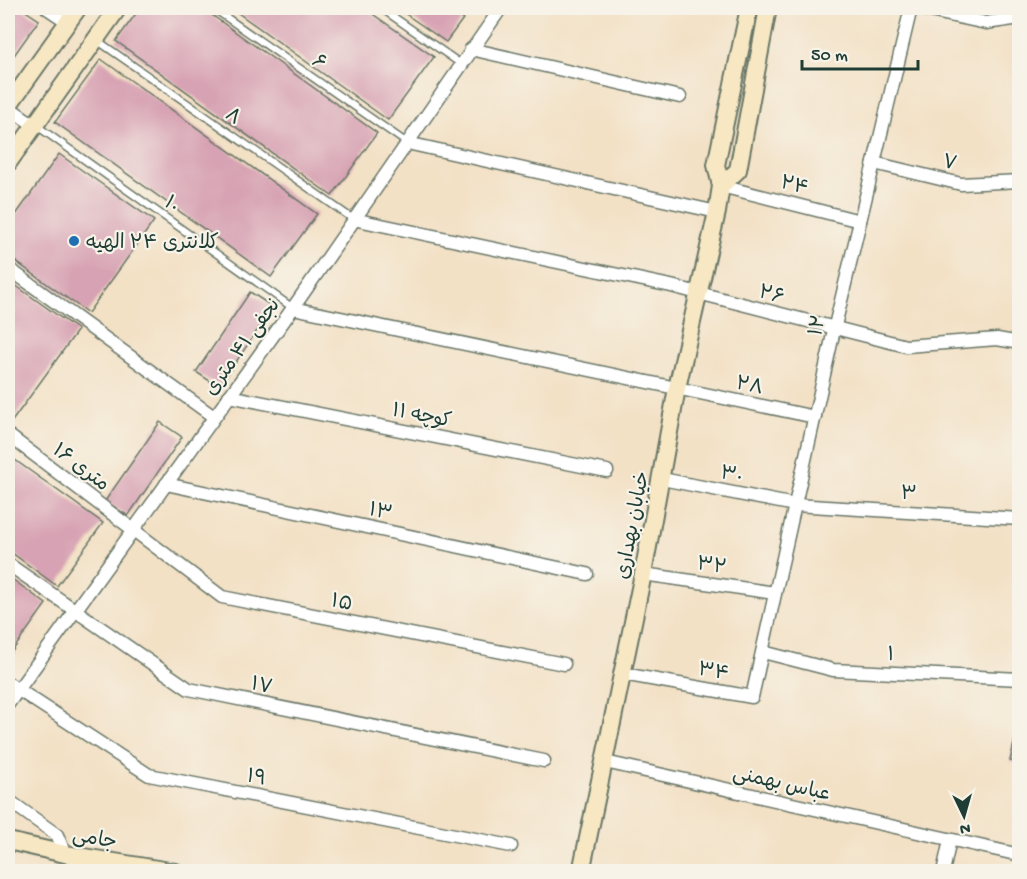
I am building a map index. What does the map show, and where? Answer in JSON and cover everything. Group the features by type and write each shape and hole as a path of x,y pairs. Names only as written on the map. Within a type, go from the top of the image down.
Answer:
{"street":[{"path":"47,8 68,22"},
{"path":"34,124 8,106 78,8"},
{"path":"8,163 118,8"},
{"name":"نجفی ۴۱ متری","path":"8,704 13,686 74,612 134,530 293,308 501,8"},
{"name":"خیابان بهداری","path":"581,872 662,479 677,388 717,212 721,186 716,165 749,8"},
{"path":"721,186 738,170 768,8"},
{"name":"۱۲","path":"763,652 834,330 911,8"},
{"path":"916,8 986,22 1020,18"},
{"path":"471,49 680,97"},
{"path":"407,142 717,212"},
{"name":"۷","path":"874,163 961,184 1020,181"},
{"name":"۲۴","path":"721,186 860,220"},
{"name":"۲۶","path":"353,219 700,293 834,330 906,346 997,339 1020,343"},
{"path":"8,268 214,417"},
{"name":"۲۸","path":"293,308 815,417"},
{"name":"کوچه ۱۱","path":"229,396 607,471"},
{"name":"۱۶ متری","path":"8,435 134,530"},
{"name":"۳۰","path":"662,479 795,505"},
{"name":"۱۳","path":"166,484 587,574"},
{"name":"۳","path":"795,505 1020,519"},
{"name":"۱۵","path":"134,530 222,597 564,664"},
{"name":"۱۷","path":"8,564 74,612 189,689 544,760"},
{"name":"۳۲","path":"643,574 775,593"},
{"name":"۳۴","path":"623,674 752,697 763,652"},
{"name":"۱","path":"763,652 834,670 1020,679"},
{"name":"۱۹","path":"13,686 148,775 511,846"},
{"name":"عباس بهمنی","path":"605,762 1020,855"},
{"path":"8,800 57,836 65,854"},
{"path":"943,872 950,840"},
{"name":"جامی","path":"8,841 132,868 176,872"}],"lane":[{"name":"۶","path":"213,8 407,142"},
{"path":"381,8 461,64"},
{"name":"۸","path":"96,39 353,219"},
{"name":"۱۰","path":"34,124 293,308"}],"building":[{"path":"8,8 21,8 39,20 8,64"},
{"path":"140,8 202,8 377,133 332,196 116,41"},
{"path":"231,8 364,8 434,57 388,120"},
{"path":"397,8 471,8 446,42"},
{"path":"101,59 317,214 271,277 55,122"},
{"name":"کلانتری ۲۴ الهیه","path":"59,154 154,221 88,313 8,256 8,226"},
{"path":"8,280 78,330 10,424 8,422"},
{"path":"250,292 273,307 219,387 196,372"},
{"path":"160,422 182,437 128,516 105,501"},
{"path":"8,455 103,523 57,586 8,550"},
{"path":"8,576 46,604 8,657"},
{"path":"1020,721 1020,763 1010,761"}],"place":[{"name":"کلانتری ۲۴ الهیه","path":"74,241"}]}
